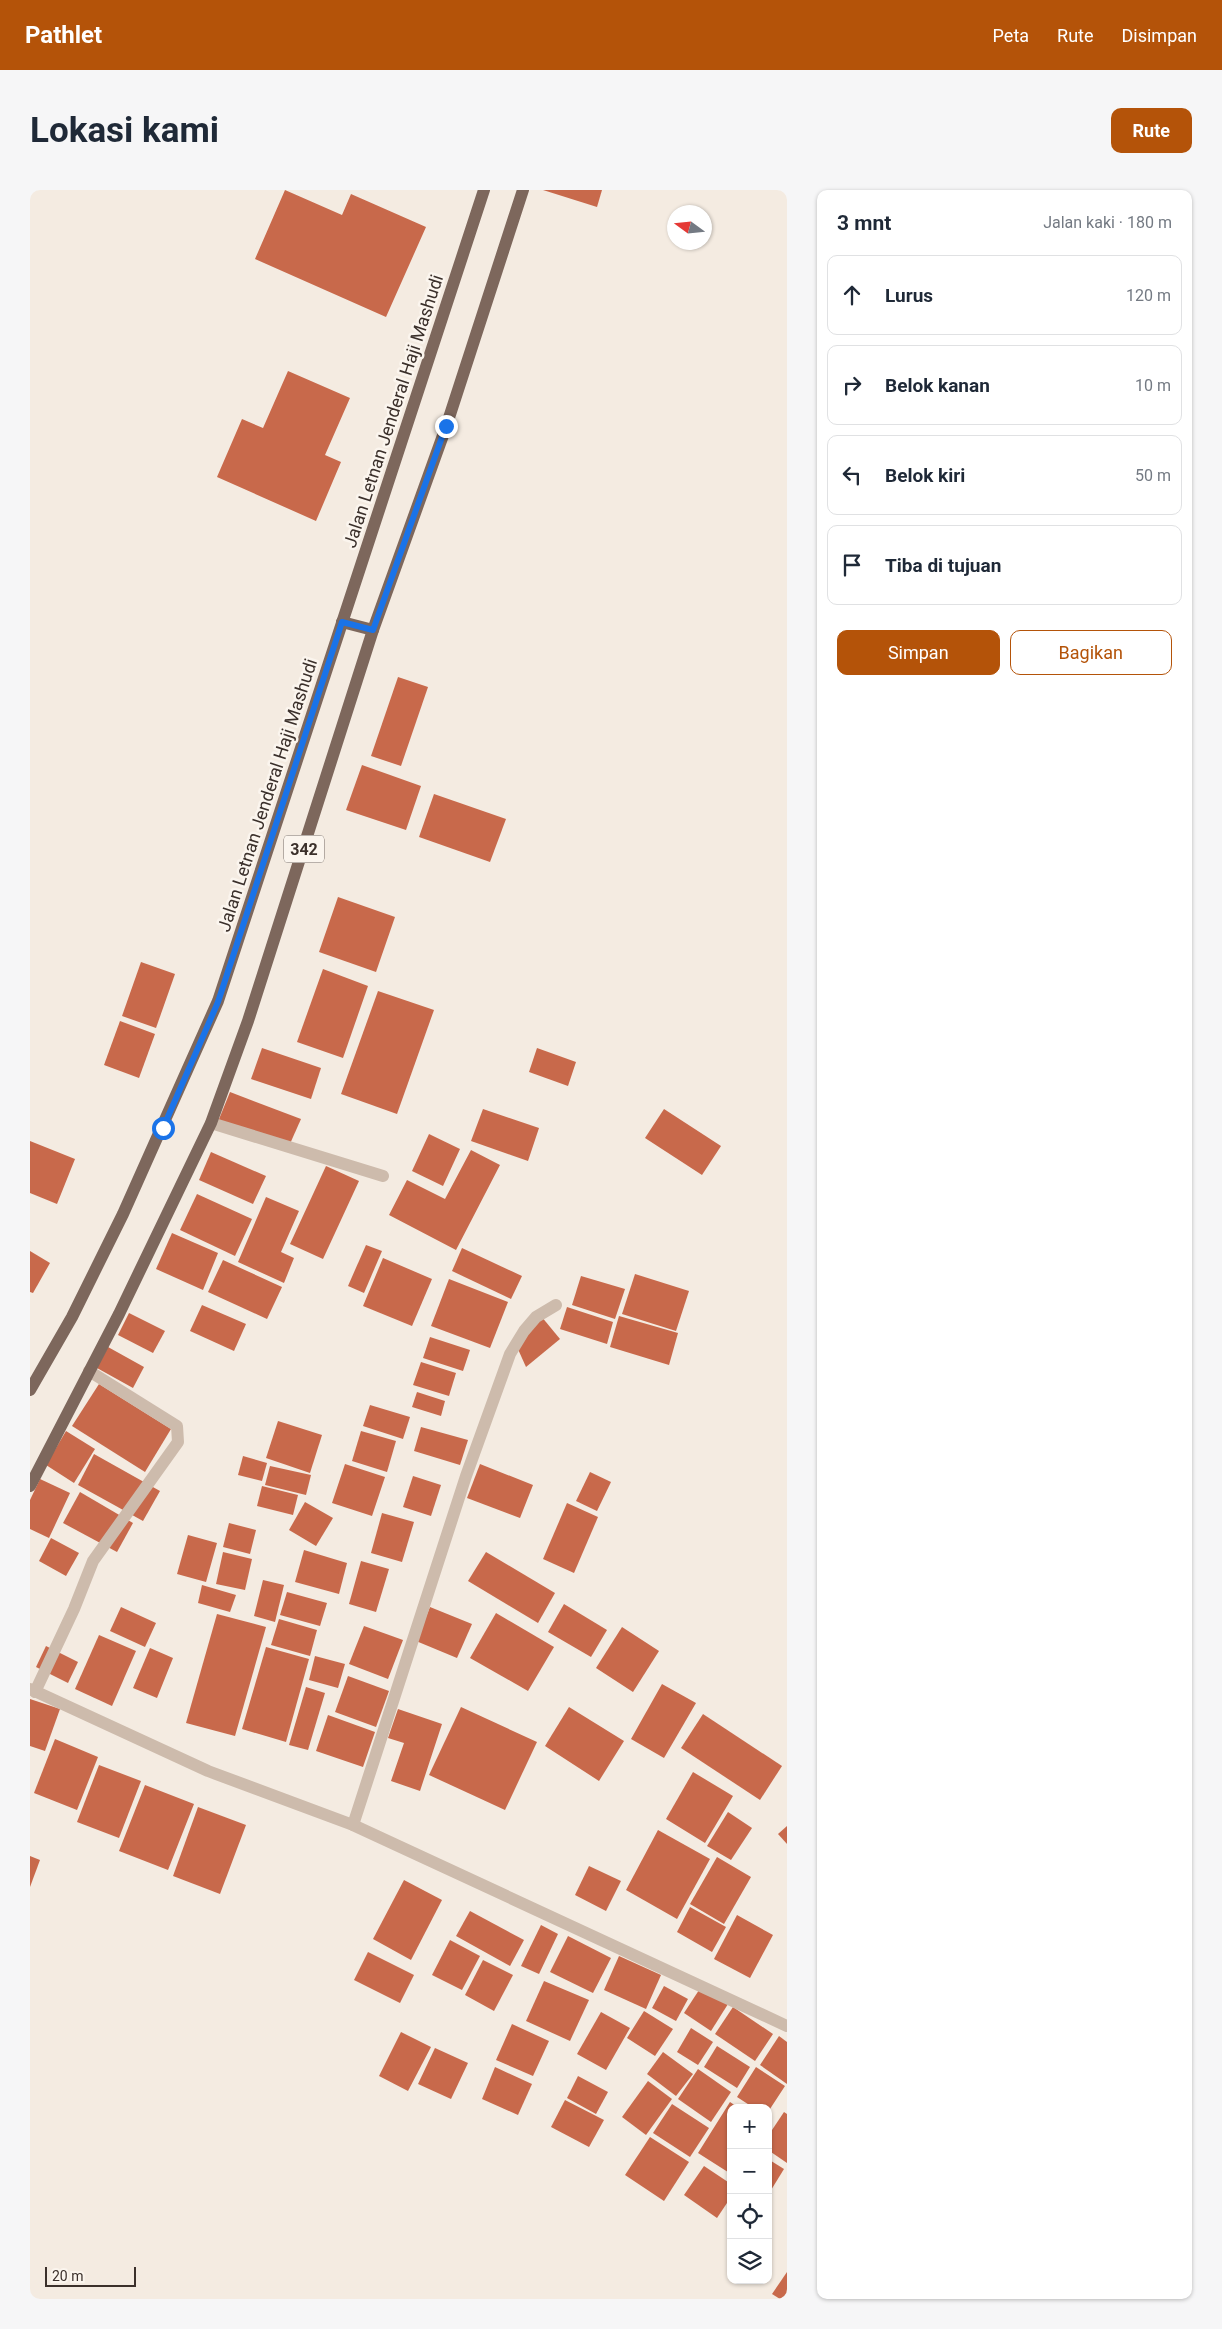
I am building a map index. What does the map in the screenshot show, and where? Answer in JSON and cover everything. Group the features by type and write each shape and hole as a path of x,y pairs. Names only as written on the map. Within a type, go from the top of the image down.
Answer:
{"main road":[{"name":"Jalan Letnan Jenderal Haji Mashudi","path":"30,1390 72,1317 124,1214 218,1002 484,190"},
{"name":"342","path":"30,1486 34,1471 89,1372 128,1296 211,1123 248,1021 373,630 446,426 522,190"},
{"path":"342,622 373,630"}],"street":[{"path":"211,1123 383,1176"},
{"path":"352,1825 466,1476 510,1354 524,1331 536,1317 556,1305"},
{"path":"89,1372 177,1426 178,1442 93,1561 32,1690 208,1771 352,1825 787,2026"}],"building":[{"path":"285,190 342,215 351,194 426,227 386,317 255,259"},
{"path":"543,190 602,190 597,207"},
{"path":"288,371 350,398 325,455 341,462 316,521 217,477 242,419 263,428"},
{"path":"398,677 428,687 401,766 371,756"},
{"path":"362,765 421,786 406,830 346,810"},
{"path":"434,794 506,819 490,862 419,837"},
{"path":"338,897 395,917 376,972 319,952"},
{"path":"141,962 175,974 156,1028 122,1016"},
{"path":"323,969 368,986 343,1058 297,1042"},
{"path":"378,991 434,1010 397,1114 341,1094"},
{"path":"120,1021 155,1034 139,1078 104,1065"},
{"path":"262,1048 321,1068 311,1099 251,1079"},
{"path":"537,1048 576,1062 568,1086 529,1072"},
{"path":"230,1092 301,1119 289,1146 217,1124"},
{"path":"483,1109 539,1128 528,1161 471,1141"},
{"path":"664,1109 721,1146 702,1175 645,1138"},
{"path":"429,1134 460,1149 443,1186 412,1171"},
{"path":"30,1141 75,1159 57,1204 30,1193"},
{"path":"471,1150 500,1165 456,1250 389,1215 407,1180 445,1199"},
{"path":"211,1152 266,1176 253,1204 199,1180"},
{"path":"326,1166 359,1181 323,1259 290,1244"},
{"path":"197,1194 252,1219 235,1256 180,1230"},
{"path":"266,1197 299,1211 281,1252 294,1258 284,1283 238,1262"},
{"path":"172,1233 218,1253 203,1290 156,1269"},
{"path":"366,1245 382,1251 364,1293 348,1286"},
{"path":"462,1248 522,1276 511,1299 452,1271"},
{"path":"30,1251 50,1263 33,1293 30,1292"},
{"path":"383,1258 432,1279 412,1326 363,1306"},
{"path":"223,1260 282,1287 267,1319 208,1292"},
{"path":"635,1274 689,1291 676,1331 622,1314"},
{"path":"581,1276 625,1289 615,1319 572,1305"},
{"path":"449,1279 508,1302 490,1348 431,1326"},
{"path":"202,1305 246,1324 234,1351 190,1331"},
{"path":"567,1307 613,1322 607,1344 560,1329"},
{"path":"129,1313 165,1331 153,1353 118,1335"},
{"path":"541,1316 560,1339 526,1367 517,1347"},
{"path":"619,1316 678,1333 669,1365 610,1347"},
{"path":"430,1337 470,1350 463,1371 423,1358"},
{"path":"108,1347 144,1367 133,1388 97,1368"},
{"path":"421,1362 456,1373 449,1396 413,1385"},
{"path":"99,1384 171,1429 145,1472 72,1426"},
{"path":"417,1392 445,1401 441,1416 412,1407"},
{"path":"370,1405 410,1417 403,1439 363,1426"},
{"path":"278,1421 322,1435 310,1473 266,1458"},
{"path":"421,1427 468,1440 460,1465 414,1451"},
{"path":"66,1431 95,1449 74,1483 46,1465"},
{"path":"361,1431 396,1441 387,1472 352,1461"},
{"path":"94,1454 160,1491 143,1521 78,1485"},
{"path":"243,1456 267,1463 262,1481 238,1475"},
{"path":"345,1464 385,1477 372,1516 332,1503"},
{"path":"480,1464 533,1485 520,1518 467,1498"},
{"path":"270,1466 311,1475 306,1495 265,1485"},
{"path":"590,1472 611,1482 597,1511 576,1501"},
{"path":"413,1476 441,1485 431,1516 403,1507"},
{"path":"40,1479 70,1493 49,1538 30,1529 30,1500"},
{"path":"262,1486 298,1495 293,1515 257,1506"},
{"path":"80,1492 133,1523 117,1552 63,1523"},
{"path":"305,1502 333,1518 316,1546 289,1530"},
{"path":"567,1503 598,1517 574,1573 543,1559"},
{"path":"382,1513 414,1522 402,1562 371,1553"},
{"path":"229,1523 256,1530 250,1554 223,1547"},
{"path":"188,1535 217,1543 206,1582 177,1574"},
{"path":"51,1538 79,1553 66,1576 39,1561"},
{"path":"304,1550 347,1563 339,1594 295,1582"},
{"path":"223,1552 252,1559 245,1590 216,1584"},
{"path":"486,1552 555,1593 538,1623 468,1581"},
{"path":"361,1561 389,1569 376,1612 349,1604"},
{"path":"263,1580 284,1585 275,1622 254,1616"},
{"path":"202,1585 236,1595 230,1612 198,1603"},
{"path":"287,1592 327,1603 320,1626 280,1615"},
{"path":"564,1604 607,1630 591,1657 548,1632"},
{"path":"121,1607 156,1623 145,1647 110,1631"},
{"path":"430,1607 472,1624 457,1658 416,1641"},
{"path":"496,1613 554,1647 528,1691 470,1658"},
{"path":"217,1614 266,1627 235,1736 186,1723"},
{"path":"279,1619 317,1630 310,1656 271,1645"},
{"path":"364,1626 403,1640 388,1679 349,1664"},
{"path":"622,1627 659,1651 633,1692 596,1668"},
{"path":"99,1635 136,1651 112,1706 75,1689"},
{"path":"46,1646 78,1662 68,1683 36,1667"},
{"path":"266,1647 309,1659 286,1742 242,1729"},
{"path":"150,1648 173,1658 157,1698 133,1688"},
{"path":"315,1656 345,1664 338,1688 309,1680"},
{"path":"348,1676 389,1691 376,1727 335,1712"},
{"path":"662,1684 696,1703 664,1758 631,1739"},
{"path":"306,1687 325,1693 308,1750 289,1745"},
{"path":"30,1699 60,1709 45,1751 30,1746"},
{"path":"461,1707 537,1742 505,1810 429,1775"},
{"path":"569,1707 624,1741 599,1781 545,1746"},
{"path":"398,1709 442,1724 420,1791 391,1781 404,1743 388,1738"},
{"path":"703,1714 782,1766 760,1800 681,1748"},
{"path":"328,1715 375,1732 363,1767 316,1751"},
{"path":"55,1739 98,1757 77,1810 34,1793"},
{"path":"99,1765 141,1781 119,1838 77,1822"},
{"path":"693,1772 733,1796 705,1843 666,1819"},
{"path":"145,1785 194,1804 168,1870 119,1851"},
{"path":"198,1807 246,1825 220,1894 173,1876"},
{"path":"728,1812 752,1828 731,1860 707,1846"},
{"path":"787,1826 787,1844 778,1834"},
{"path":"658,1830 710,1859 677,1919 626,1890"},
{"path":"30,1856 40,1860 30,1887"},
{"path":"717,1857 751,1877 724,1924 690,1904"},
{"path":"589,1866 621,1881 606,1911 575,1895"},
{"path":"404,1880 442,1900 411,1960 373,1939"},
{"path":"690,1907 726,1927 712,1952 677,1932"},
{"path":"470,1911 524,1940 510,1966 456,1936"},
{"path":"737,1915 773,1935 750,1978 714,1959"},
{"path":"541,1925 558,1934 539,1974 521,1966"},
{"path":"568,1936 611,1958 593,1993 550,1972"},
{"path":"450,1940 480,1956 462,1990 432,1975"},
{"path":"368,1952 414,1975 400,2003 354,1980"},
{"path":"619,1956 661,1975 646,2009 604,1990"},
{"path":"483,1960 513,1975 494,2011 465,1995"},
{"path":"544,1981 589,2000 570,2041 526,2021"},
{"path":"664,1986 688,1999 676,2021 652,2008"},
{"path":"701,1987 728,2004 711,2031 684,2013"},
{"path":"733,2007 773,2034 755,2061 715,2034"},
{"path":"644,2011 673,2029 655,2056 627,2038"},
{"path":"601,2012 630,2028 606,2070 577,2054"},
{"path":"512,2024 549,2041 533,2076 496,2060"},
{"path":"691,2028 713,2042 698,2065 677,2052"},
{"path":"401,2032 431,2047 408,2091 379,2076"},
{"path":"779,2036 787,2042 787,2084 760,2065"},
{"path":"717,2046 750,2067 737,2088 704,2067"},
{"path":"435,2048 468,2063 451,2099 418,2084"},
{"path":"663,2052 693,2074 676,2096 647,2074"},
{"path":"495,2067 532,2084 518,2115 482,2099"},
{"path":"756,2067 785,2086 772,2106 772,2104 748,2104 737,2097"},
{"path":"698,2069 731,2092 711,2122 678,2099"},
{"path":"578,2076 608,2092 596,2114 567,2098"},
{"path":"648,2081 672,2099 646,2135 622,2117"},
{"path":"565,2100 604,2120 589,2147 551,2127"},
{"path":"672,2104 709,2128 690,2157 653,2133"},
{"path":"727,2107 727,2171 698,2153"},
{"path":"784,2112 787,2114 787,2163 772,2153 772,2130"},
{"path":"650,2137 689,2162 664,2201 625,2175"},
{"path":"772,2162 784,2169 772,2188"},
{"path":"704,2166 727,2181 727,2203 717,2218 684,2195"},
{"path":"787,2272 787,2299 780,2299 772,2294"}],"route":[{"path":"163,1128 218,1002 342,622 373,630 446,426"}]}
